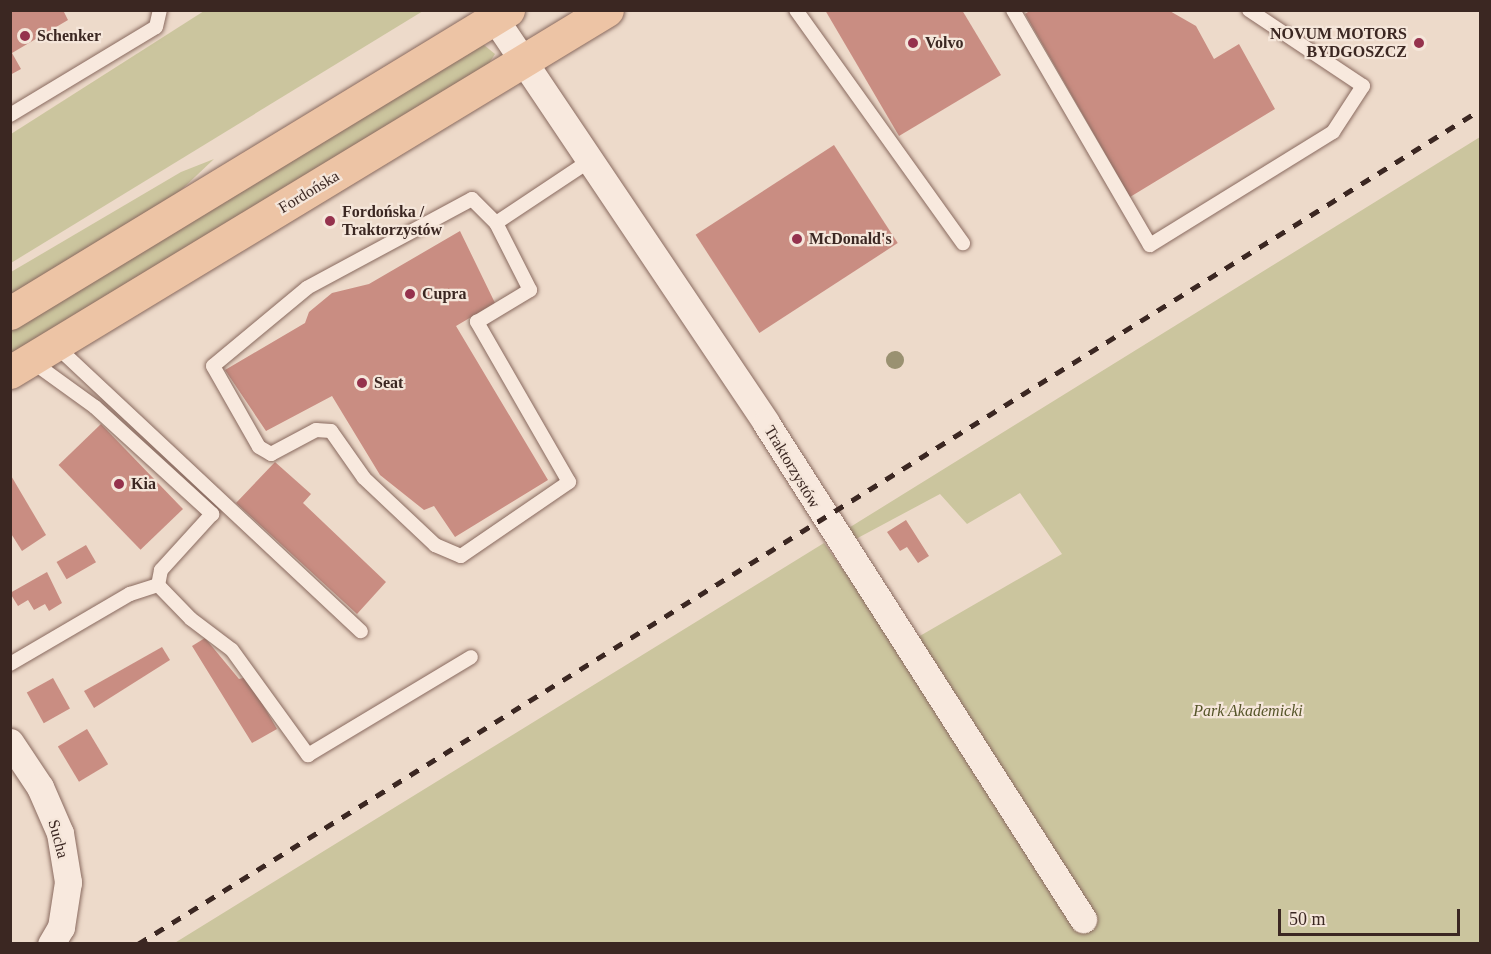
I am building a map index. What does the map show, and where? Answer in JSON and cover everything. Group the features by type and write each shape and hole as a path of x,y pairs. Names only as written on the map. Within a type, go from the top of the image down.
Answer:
{"main road":[{"name":"Fordońska","path":"32,359 607,10"},
{"path":"10,313 498,13"}],"street":[{"name":"Traktorzystów","path":"498,13 522,63 591,160 1083,918"},
{"name":"Sucha","path":"10,742 40,787 60,833 68,882 61,927 51,944"}],"lane":[{"path":"10,115 156,27 160,10"},
{"path":"796,10 963,243"},
{"path":"1013,10 1150,245 1333,132 1363,86 1249,10"},
{"path":"496,223 591,160"},
{"path":"472,199 496,223 530,290 477,322 569,482 461,556 435,545 364,478 331,431 316,430 271,454 260,447 213,366 307,288 472,199"},
{"path":"32,359 94,408 212,514 161,570 158,585"},
{"path":"32,359 361,631"},
{"path":"158,585 191,619 232,650 308,755 471,657"},
{"path":"10,664 130,594 158,585"}],"green space":[{"path":"204,11 423,11 11,263 11,134"},
{"path":"484,45 495,54 484,71 11,360 11,327 471,46"},
{"name":"Park Akademicki","path":"1480,137 1480,943 173,944 824,543 899,648 1062,554 1020,493 967,524 940,494 854,540 847,529"},
{"path":"214,159 178,193 11,295 11,272 181,172"}],"building":[{"name":"Schenker","path":"10,10 63,10 68,20 12,53 21,69 10,75"},
{"name":"Volvo","path":"825,10 962,10 1001,75 899,136"},
{"path":"1031,10 1168,10 1196,26 1214,59 1239,44 1275,109 1130,197 1025,14"},
{"name":"McDonald's","path":"834,145 898,243 759,333 696,235"},
{"name":"Seat","path":"460,231 495,303 456,326 548,480 455,537 434,506 424,510 380,475 332,396 266,431 225,370 305,323 309,312 332,293 369,284"},
{"name":"Kia","path":"101,424 183,509 141,550 59,465"},
{"path":"275,462 311,494 303,503 386,582 357,614 236,503"},
{"path":"10,474 46,535 22,551 10,532"},
{"path":"906,520 929,556 918,563 907,547 900,551 887,532"},
{"path":"86,545 96,562 67,579 57,562"},
{"path":"47,572 62,603 49,611 45,604 34,610 28,600 18,606 10,593"},
{"path":"205,638 239,679 247,677 277,729 252,743 192,646"},
{"path":"162,647 170,660 94,708 84,691"},
{"path":"53,678 70,709 44,723 27,693"},
{"path":"87,729 108,764 79,782 58,747"}],"railway":[{"path":"138,944 1480,110"}],"place":[{"name":"Schenker","path":"25,36"},
{"name":"Volvo","path":"913,43"},
{"name":"NOVUM MOTORS BYDGOSZCZ","path":"1419,43"},
{"name":"Fordońska / Traktorzystów","path":"330,221"},
{"name":"McDonald's","path":"797,239"},
{"name":"Cupra","path":"410,294"},
{"name":"Seat","path":"362,383"},
{"name":"Kia","path":"119,484"}]}
